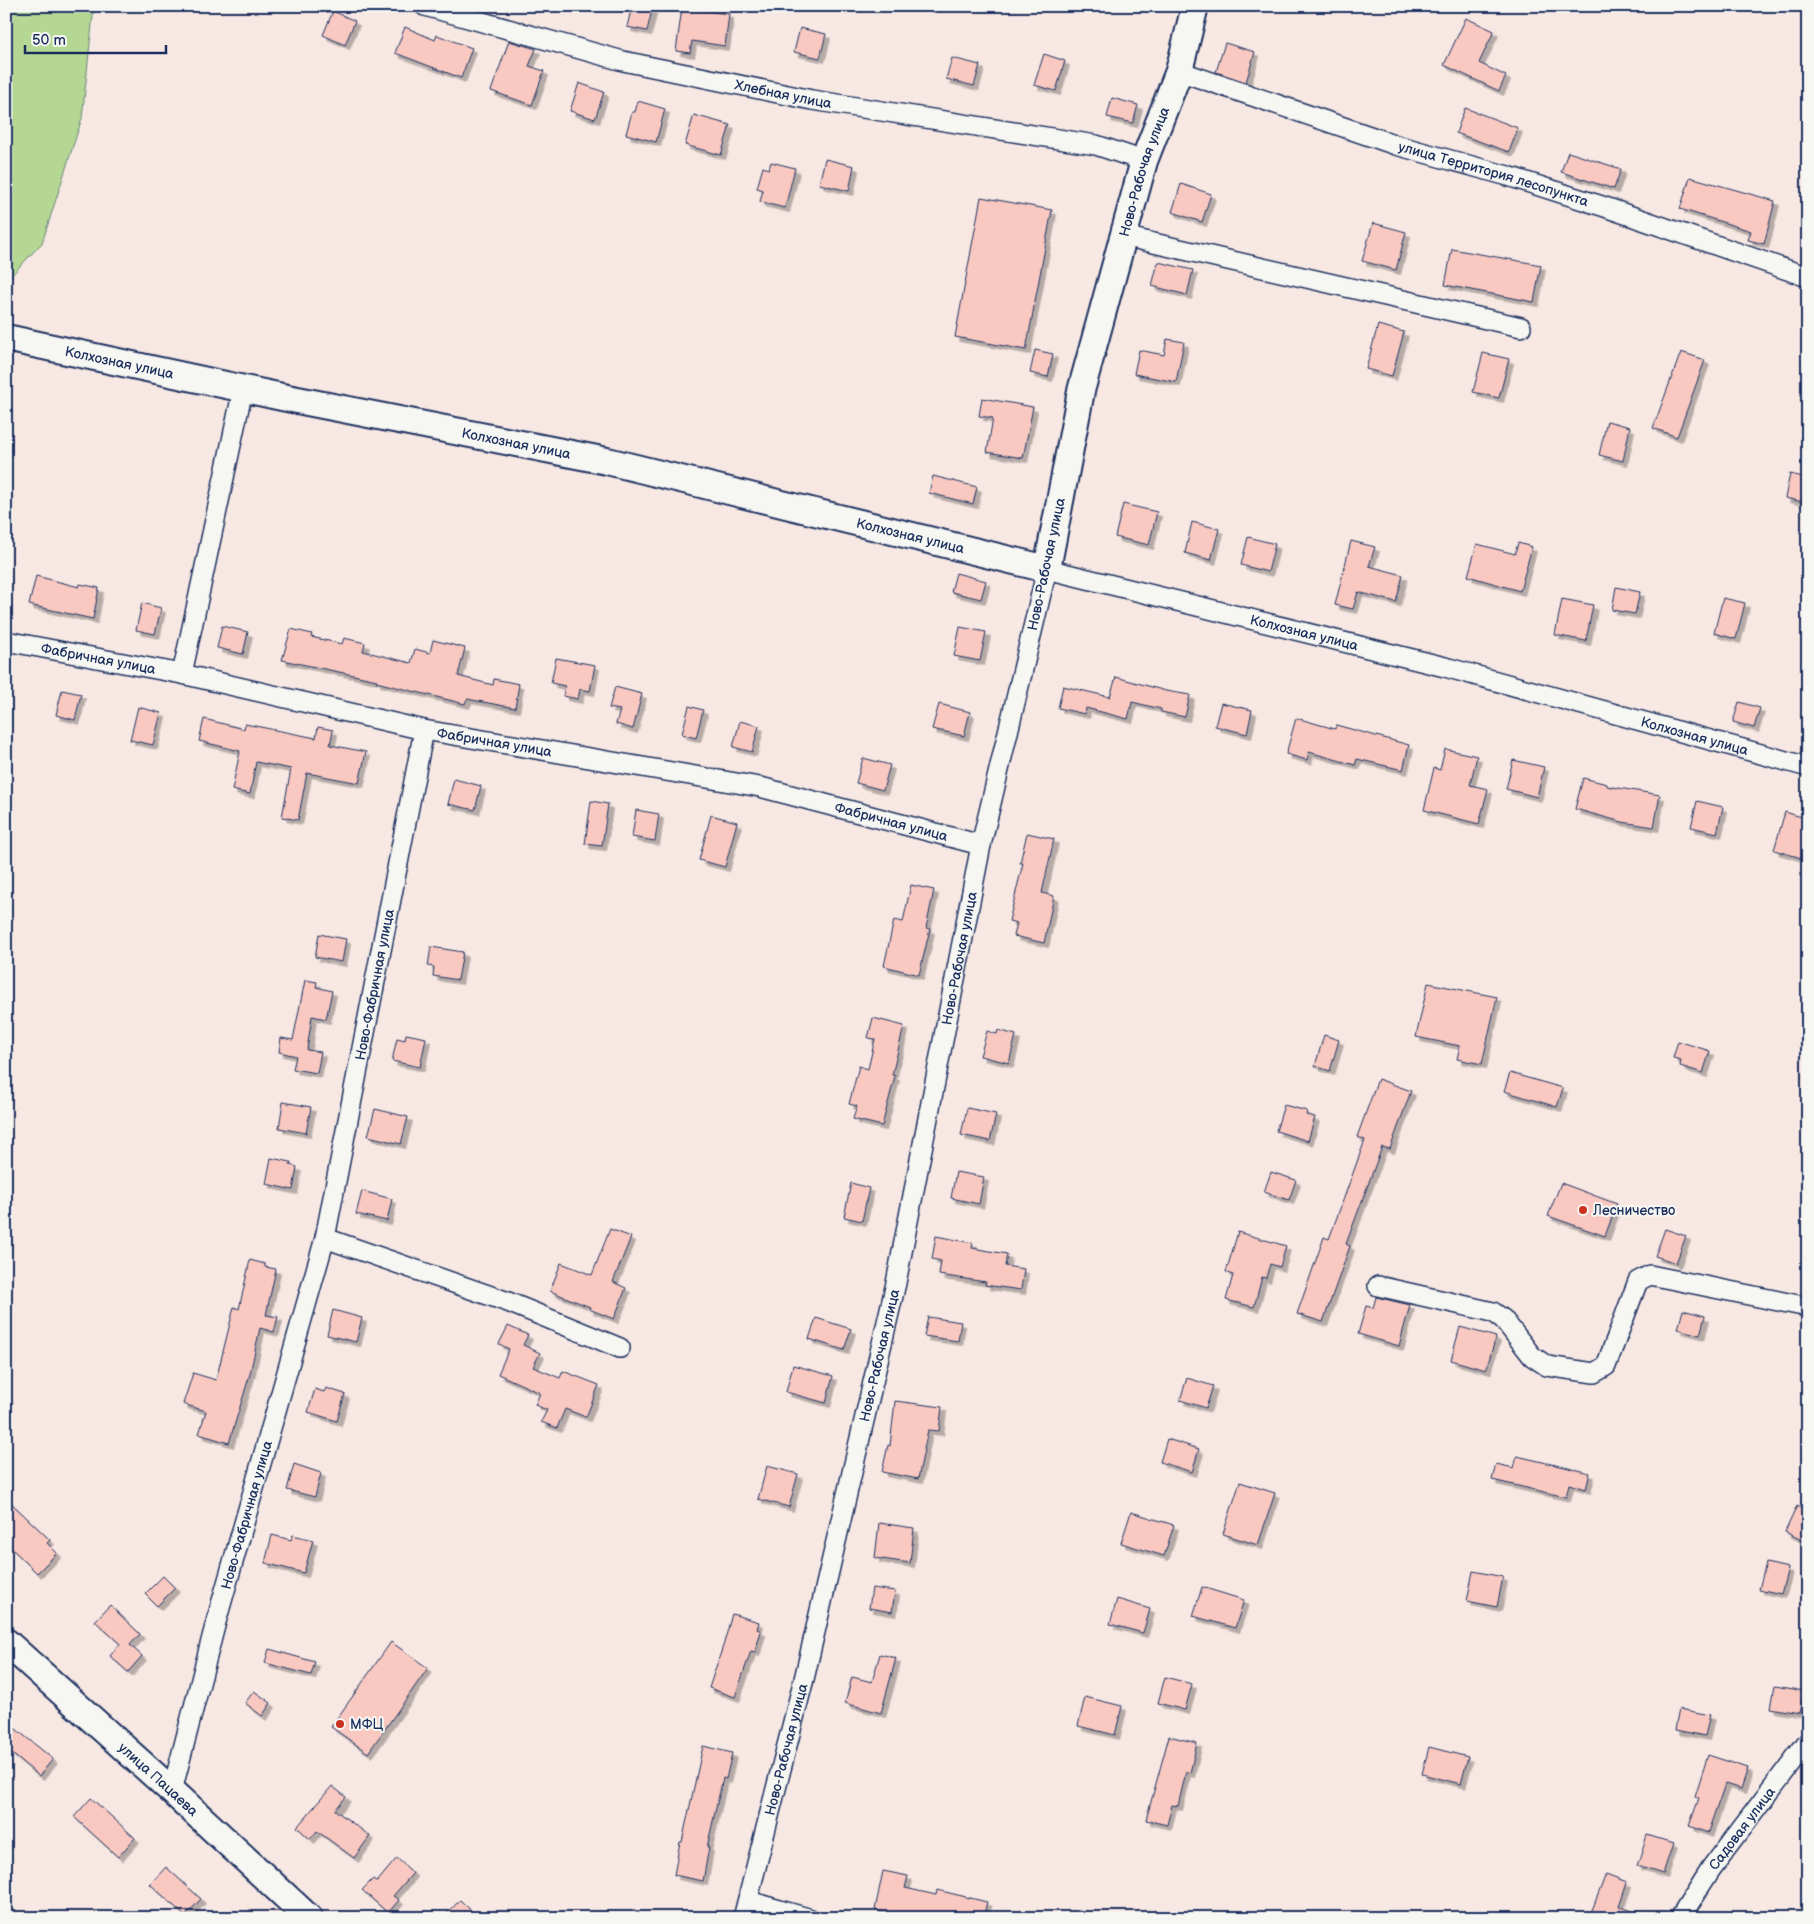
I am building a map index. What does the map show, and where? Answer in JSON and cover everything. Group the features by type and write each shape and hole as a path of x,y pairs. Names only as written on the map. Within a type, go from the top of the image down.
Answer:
{"street":[{"name":"Хлебная улица","path":"425,6 623,61 812,100 1096,145 1144,161"},
{"name":"Ново-Рабочая улица","path":"746,1910 805,1675 896,1283 981,845 1047,569 1080,391 1144,161 1179,71 1195,6"},
{"name":"улица Территория лесопункта","path":"1179,71 1396,145 1508,176 1808,277"},
{"path":"1123,236 1521,327"},
{"name":"Колхозная улица","path":"6,338 243,389 607,461 1445,667 1808,767"},
{"path":"182,674 243,389"},
{"name":"Фабричная улица","path":"6,641 182,674 424,730 760,787 981,845"},
{"name":"Ново-Фабричная улица","path":"172,1791 216,1622 325,1238 424,730"},
{"path":"325,1238 508,1302 620,1348"},
{"path":"1378,1286 1493,1312 1503,1319 1532,1356 1547,1366 1594,1372 1606,1366 1638,1281 1650,1275 1808,1307"},
{"name":"улица Пацаева","path":"6,1642 172,1791 309,1918"},
{"name":"Садовая улица","path":"1680,1918 1711,1870 1808,1741"},
{"path":"746,1910 808,1918"}],"green space":[{"path":"6,6 94,6 82,118 42,243 7,280"}],"building":[{"path":"632,6 653,6 647,31 627,27"},
{"path":"682,8 729,14 725,46 692,41 690,53 676,51"},
{"path":"333,11 355,21 345,45 323,35"},
{"path":"1466,18 1494,31 1479,63 1506,76 1499,91 1444,65"},
{"path":"405,27 435,40 437,35 472,48 461,78 395,53"},
{"path":"800,28 826,34 820,58 794,52"},
{"path":"509,41 536,49 529,66 544,71 532,105 491,91"},
{"path":"1225,43 1255,52 1246,82 1216,72"},
{"path":"1044,54 1065,61 1056,91 1034,85"},
{"path":"952,58 980,65 974,86 946,79"},
{"path":"579,83 604,92 595,119 570,111"},
{"path":"1112,98 1138,105 1133,123 1107,117"},
{"path":"638,101 665,109 656,142 626,134 632,112 635,112"},
{"path":"1465,108 1518,128 1509,152 1456,133"},
{"path":"694,115 730,125 721,155 685,145"},
{"path":"1568,152 1621,169 1614,189 1561,172"},
{"path":"825,159 854,166 849,191 819,184"},
{"path":"771,162 795,168 785,208 760,202 763,190 757,188 763,167 769,169"},
{"path":"1690,177 1775,201 1764,244 1748,240 1751,231 1680,209"},
{"path":"1181,184 1211,194 1202,222 1172,212"},
{"path":"981,197 1052,210 1026,350 955,337"},
{"path":"1373,223 1406,232 1396,270 1362,261"},
{"path":"1452,249 1541,265 1534,302 1445,285"},
{"path":"1158,262 1193,270 1187,295 1152,286"},
{"path":"1378,325 1404,332 1392,376 1366,369"},
{"path":"1167,339 1184,342 1176,382 1134,374 1139,350 1164,355"},
{"path":"1035,350 1053,354 1048,377 1030,373"},
{"path":"1681,352 1705,360 1677,437 1653,428"},
{"path":"1483,353 1509,359 1499,398 1473,392"},
{"path":"982,398 1033,407 1023,458 987,452 993,418 979,416"},
{"path":"1607,421 1630,427 1623,461 1599,455"},
{"path":"1790,474 1808,478 1808,503 1785,498"},
{"path":"933,476 977,487 973,504 929,493"},
{"path":"1123,504 1157,512 1149,545 1115,537"},
{"path":"1192,522 1219,529 1211,560 1185,553"},
{"path":"1248,537 1275,544 1268,572 1241,565"},
{"path":"1351,541 1375,547 1369,566 1403,575 1396,602 1358,592 1353,609 1335,605"},
{"path":"1518,543 1532,547 1520,591 1468,576 1477,544 1515,554"},
{"path":"956,573 986,581 981,599 951,592"},
{"path":"36,576 79,587 80,584 99,588 93,619 29,605"},
{"path":"1616,587 1640,592 1635,614 1612,610"},
{"path":"1723,598 1745,603 1736,639 1714,633"},
{"path":"1562,599 1593,605 1586,641 1555,635"},
{"path":"142,603 161,608 155,634 136,630"},
{"path":"222,626 248,632 243,654 217,648"},
{"path":"960,627 986,632 980,661 954,656"},
{"path":"291,629 312,634 311,637 342,644 344,638 365,643 363,651 411,663 415,649 430,653 433,640 465,648 458,676 493,685 494,679 519,684 515,708 467,699 465,704 376,682 377,680 282,660"},
{"path":"556,658 595,665 590,691 580,689 578,699 563,696 565,686 551,683"},
{"path":"1116,677 1166,691 1190,695 1185,717 1161,712 1161,709 1132,702 1128,719 1086,708 1085,714 1058,708 1063,686 1110,697"},
{"path":"615,687 642,694 633,729 616,724 620,710 609,708"},
{"path":"62,690 81,694 75,720 56,715"},
{"path":"1739,702 1760,708 1754,728 1733,722"},
{"path":"1221,703 1252,710 1247,734 1215,726"},
{"path":"939,704 970,712 964,736 932,729"},
{"path":"689,706 703,710 696,738 682,734"},
{"path":"138,707 161,713 153,745 130,740"},
{"path":"1296,718 1335,729 1336,725 1409,745 1403,770 1357,759 1355,765 1309,752 1307,760 1286,754"},
{"path":"204,719 244,729 245,724 316,738 318,727 333,730 330,745 366,752 359,783 307,773 298,820 282,817 291,769 256,762 250,794 232,790 240,751 199,741"},
{"path":"740,721 759,726 752,752 733,747"},
{"path":"1445,749 1477,756 1470,785 1488,789 1479,824 1424,810 1434,768 1440,770"},
{"path":"863,758 890,765 883,790 856,783"},
{"path":"1513,760 1544,767 1537,797 1506,789"},
{"path":"1583,778 1607,784 1607,786 1660,795 1654,827 1622,822 1575,809"},
{"path":"454,779 481,786 475,810 448,804"},
{"path":"591,801 608,804 602,846 585,844"},
{"path":"1697,801 1723,807 1717,833 1691,827"},
{"path":"636,810 659,814 655,841 632,837"},
{"path":"1785,812 1808,819 1808,860 1774,850"},
{"path":"711,815 737,822 725,867 699,860"},
{"path":"1027,833 1054,839 1042,893 1054,896 1044,943 1014,936 1017,923 1009,921 1023,863 1020,863"},
{"path":"911,885 934,890 926,928 930,929 919,975 884,966 894,920 903,922"},
{"path":"319,934 346,939 342,962 315,957"},
{"path":"431,947 463,952 458,980 433,976 434,967 428,966"},
{"path":"305,980 317,982 316,987 332,991 326,1019 312,1016 307,1050 321,1052 317,1073 293,1069 296,1056 279,1052 281,1038 293,1040"},
{"path":"1428,983 1497,997 1482,1064 1457,1059 1460,1046 1416,1037"},
{"path":"873,1018 904,1026 892,1075 895,1076 882,1126 853,1119 857,1106 849,1104 859,1066 868,1069 875,1039 868,1038"},
{"path":"998,1030 1016,1035 1009,1063 980,1056 987,1031 997,1034"},
{"path":"406,1034 426,1038 420,1067 392,1061 397,1038 405,1040"},
{"path":"1324,1035 1339,1040 1330,1071 1315,1066"},
{"path":"1678,1041 1710,1051 1703,1073 1680,1066 1681,1060 1673,1058"},
{"path":"1510,1073 1563,1088 1557,1107 1504,1091"},
{"path":"1378,1079 1411,1091 1390,1149 1382,1147 1346,1244 1350,1246 1323,1322 1297,1314 1324,1237 1329,1239 1365,1140 1357,1137"},
{"path":"283,1102 311,1107 306,1133 279,1128"},
{"path":"1284,1105 1307,1111 1306,1115 1315,1117 1308,1141 1276,1131"},
{"path":"967,1108 996,1114 990,1141 961,1135"},
{"path":"375,1109 408,1117 401,1144 368,1136"},
{"path":"271,1158 291,1162 290,1165 297,1167 293,1190 266,1184"},
{"path":"956,1172 984,1177 979,1204 951,1198"},
{"path":"1271,1172 1296,1180 1289,1200 1264,1192"},
{"path":"851,1183 869,1188 862,1221 844,1217"},
{"name":"Лесничество","path":"1561,1183 1617,1204 1605,1236 1548,1216"},
{"path":"362,1191 392,1199 387,1221 356,1214"},
{"path":"610,1229 631,1237 613,1282 626,1288 614,1319 550,1291 561,1263 592,1275"},
{"path":"1665,1229 1686,1236 1676,1263 1655,1256"},
{"path":"1238,1232 1286,1246 1280,1267 1270,1264 1266,1278 1262,1277 1254,1307 1226,1300 1233,1275 1226,1272"},
{"path":"936,1236 973,1243 972,1248 1007,1254 1005,1266 1024,1269 1021,1290 985,1285 986,1282 939,1275 941,1261 932,1259"},
{"path":"250,1260 265,1264 265,1267 276,1269 266,1315 278,1317 274,1332 260,1328 250,1374 229,1443 199,1434 206,1411 183,1404 193,1373 216,1380 234,1307 239,1309"},
{"path":"1376,1297 1410,1305 1399,1346 1358,1334 1366,1306 1373,1308"},
{"path":"333,1310 362,1318 356,1342 327,1335"},
{"path":"1683,1310 1705,1316 1700,1335 1678,1329"},
{"path":"928,1317 961,1322 958,1341 924,1336"},
{"path":"816,1318 851,1329 844,1350 809,1339"},
{"path":"508,1326 528,1335 523,1345 540,1353 533,1367 560,1378 563,1371 599,1385 586,1417 565,1409 557,1428 541,1422 547,1410 535,1405 540,1393 498,1374 509,1349 499,1344"},
{"path":"1460,1327 1496,1337 1486,1370 1451,1360"},
{"path":"793,1365 833,1376 826,1403 786,1392"},
{"path":"1187,1378 1213,1386 1206,1408 1180,1400"},
{"path":"326,1388 345,1394 337,1421 308,1412 315,1389 324,1392"},
{"path":"895,1401 942,1407 939,1431 928,1430 918,1479 882,1472 888,1445 890,1446"},
{"path":"1167,1439 1199,1449 1192,1472 1160,1462"},
{"path":"1517,1456 1590,1473 1586,1489 1569,1484 1566,1497 1492,1480 1496,1464 1514,1468"},
{"path":"294,1464 321,1473 315,1497 287,1490"},
{"path":"767,1466 798,1474 789,1507 758,1499"},
{"path":"1240,1482 1275,1493 1258,1545 1223,1534"},
{"path":"6,1498 50,1540 47,1543 57,1553 37,1573 6,1543"},
{"path":"1797,1506 1808,1512 1808,1533 1804,1541 1785,1532"},
{"path":"1131,1512 1174,1525 1164,1556 1121,1543"},
{"path":"879,1523 914,1528 910,1563 875,1558"},
{"path":"272,1535 291,1540 293,1535 313,1540 304,1573 265,1563"},
{"path":"1766,1563 1788,1568 1781,1594 1759,1589"},
{"path":"1473,1571 1503,1577 1497,1607 1467,1601"},
{"path":"163,1576 175,1588 157,1606 145,1594"},
{"path":"1202,1587 1244,1600 1235,1628 1193,1616"},
{"path":"872,1588 895,1591 892,1612 869,1608"},
{"path":"1117,1599 1150,1609 1143,1633 1110,1624"},
{"path":"110,1605 140,1634 130,1645 142,1656 128,1672 110,1656 120,1644 95,1621"},
{"path":"732,1614 759,1622 757,1629 761,1631 755,1652 751,1651 735,1697 709,1688"},
{"path":"391,1642 428,1668 368,1753 331,1727"},
{"path":"269,1649 315,1662 311,1675 265,1663"},
{"path":"880,1654 896,1658 881,1713 845,1703 852,1677 872,1682"},
{"path":"1165,1677 1192,1684 1185,1710 1158,1703"},
{"path":"1775,1686 1804,1691 1799,1713 1771,1708"},
{"path":"254,1691 271,1703 262,1716 245,1703"},
{"path":"1085,1697 1122,1706 1115,1735 1078,1726"},
{"path":"1679,1709 1710,1715 1705,1736 1675,1730"},
{"path":"6,1721 53,1759 39,1776 6,1749"},
{"path":"1169,1736 1197,1743 1190,1773 1186,1772 1178,1806 1172,1805 1167,1825 1146,1820"},
{"path":"703,1746 732,1753 726,1779 723,1778 707,1847 709,1847 703,1881 674,1875"},
{"path":"1429,1747 1468,1757 1461,1784 1422,1774"},
{"path":"1708,1755 1748,1768 1741,1789 1725,1784 1708,1833 1689,1826 1699,1798 1695,1796"},
{"path":"332,1786 346,1797 335,1810 370,1836 354,1858 317,1831 310,1839 297,1827"},
{"path":"91,1798 135,1838 118,1857 74,1817"},
{"path":"1647,1835 1673,1843 1663,1874 1637,1866"},
{"path":"397,1858 413,1873 393,1896 399,1900 388,1913 362,1890 373,1879 377,1882"},
{"path":"166,1867 201,1899 185,1916 150,1884"},
{"path":"883,1871 908,1876 905,1888 936,1895 937,1890 987,1902 983,1918 909,1918 875,1910"},
{"path":"1606,1874 1627,1882 1619,1906 1646,1916 1646,1918 1589,1918"},
{"path":"460,1900 479,1918 443,1918"}],"place":[{"name":"Лесничество","path":"1583,1210"},
{"name":"МФЦ","path":"340,1724"}]}
